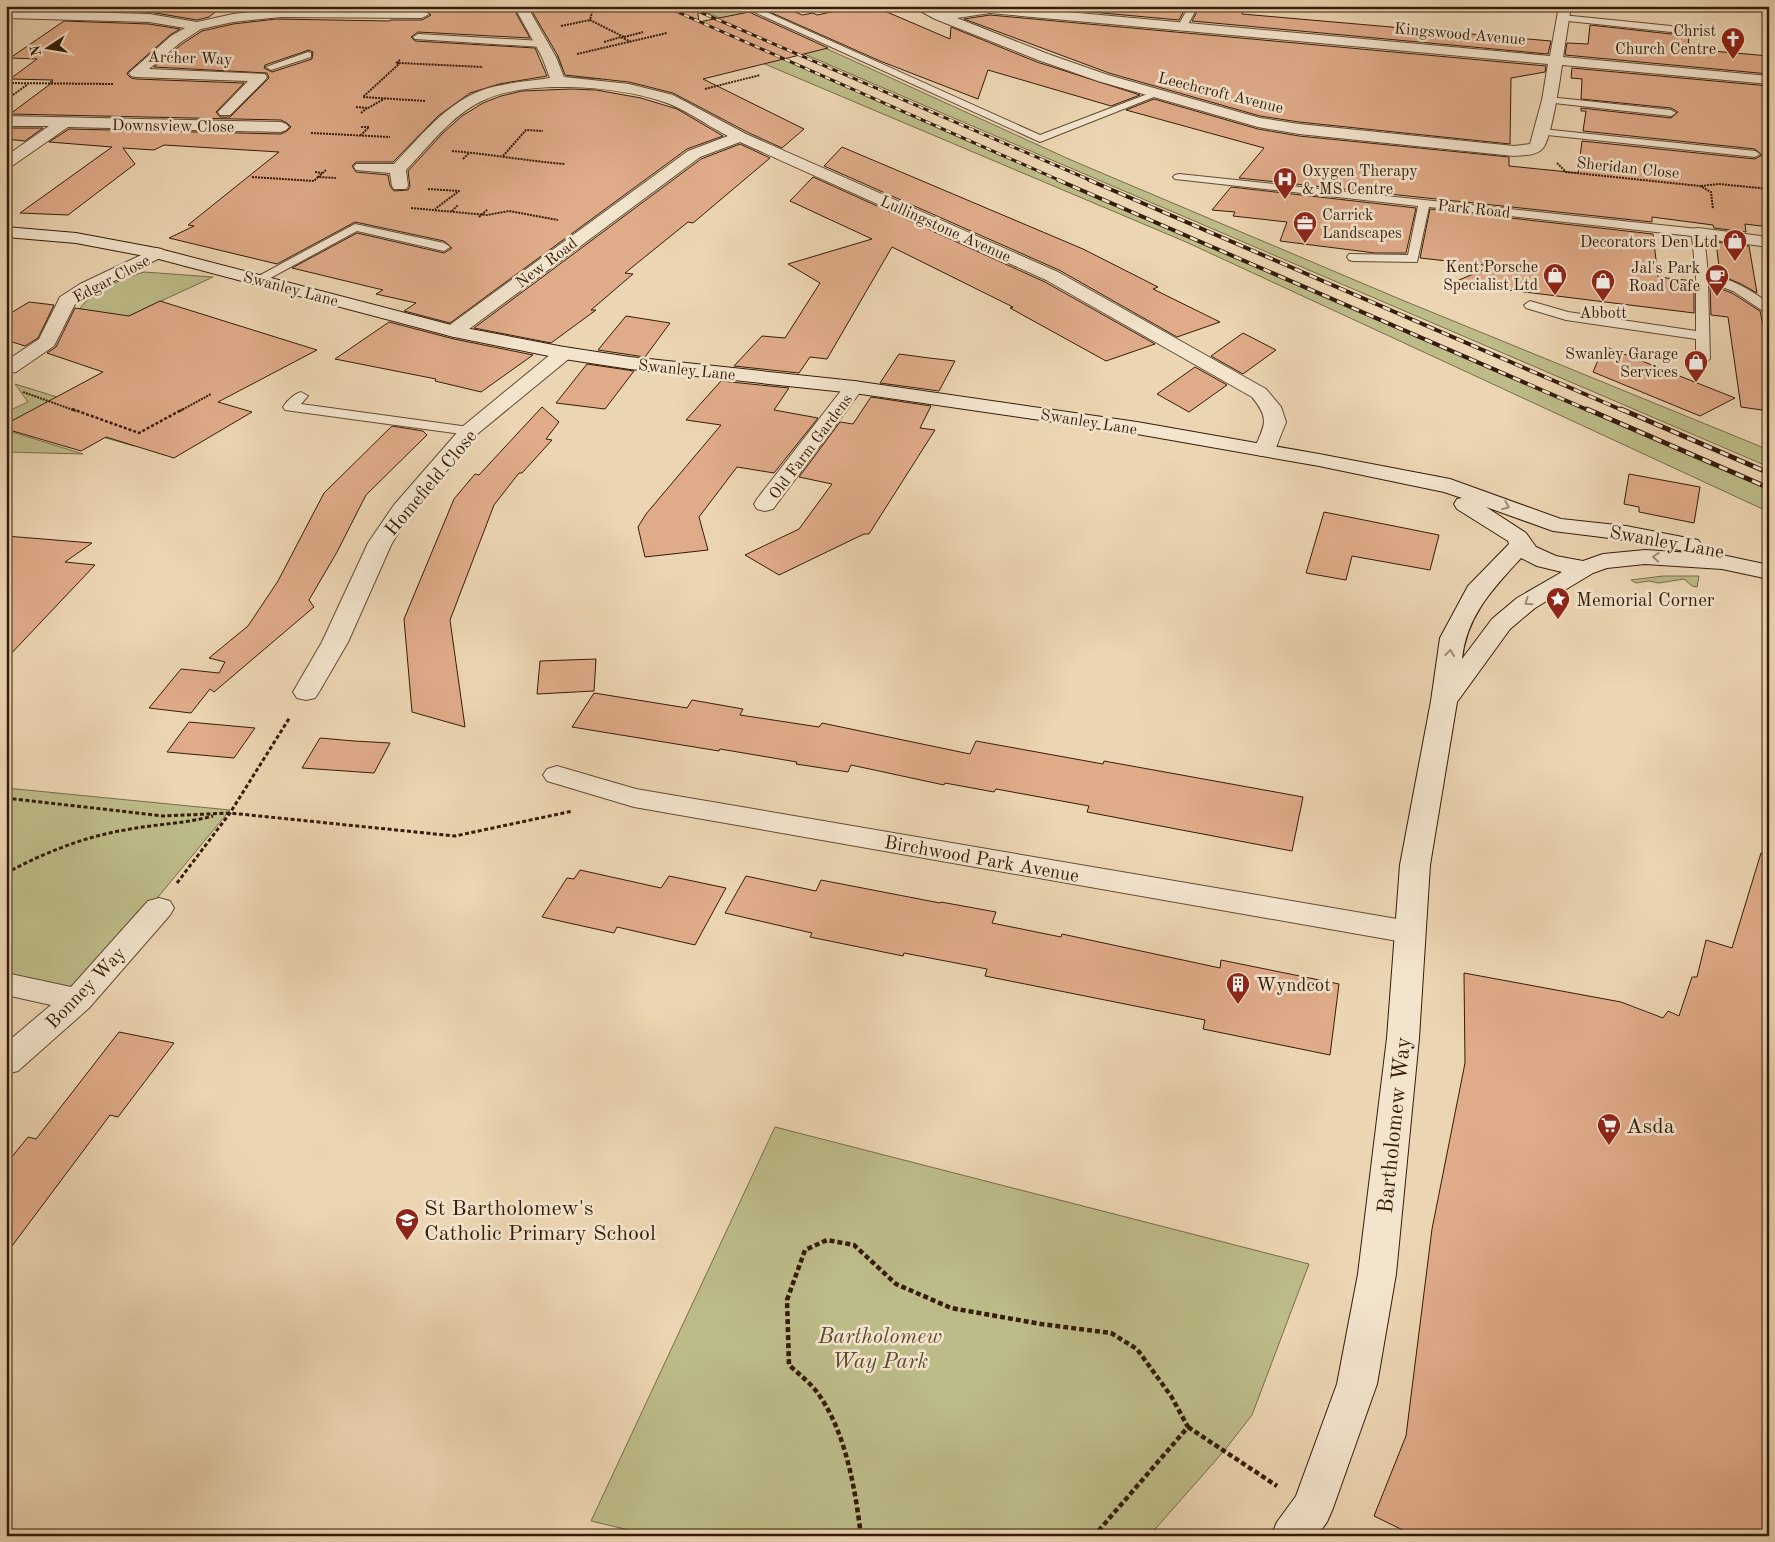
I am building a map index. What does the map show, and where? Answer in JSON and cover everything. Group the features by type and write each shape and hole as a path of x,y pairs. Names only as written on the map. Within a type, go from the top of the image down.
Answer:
{"street":[{"path":"520,6 545,50 558,81"},
{"name":"Leechcroft Avenue","path":"917,6 1043,57 1103,78 1258,122 1299,129 1514,152 1530,150"},
{"name":"Archer Way","path":"136,73 176,39 197,26 233,18 281,13 379,10 422,14"},
{"name":"Kingswood Avenue","path":"940,16 990,10 1769,80"},
{"path":"1530,150 1538,146 1542,132 1564,12"},
{"name":"Archer Way","path":"6,14 149,18 197,26"},
{"path":"6,30 26,14"},
{"name":"Archer Way","path":"136,73 266,72"},
{"name":"Archer Way","path":"225,112 266,72"},
{"name":"Lullingstone Avenue","path":"398,169 455,113 467,97 558,81 629,88 668,98 741,137 1052,276 1259,392 1271,408 1276,422 1265,450"},
{"name":"Downsview Close","path":"6,121 281,127"},
{"path":"6,163 65,122"},
{"name":"New Road","path":"454,330 694,154 741,137"},
{"path":"362,167 398,169 400,186"},
{"path":"615,192 640,195"},
{"name":"Swanley Lane","path":"6,232 76,238 156,254 454,330 564,354 854,387 1128,427 1265,450 1450,486 1559,525 1626,533 1769,561"},
{"name":"Park Road","path":"1698,234 1769,242"},
{"name":"Edgar Close","path":"9,368 47,342 67,301 86,288 156,254"},
{"name":"Homefield Close","path":"306,692 335,642 380,543 402,510 470,431 564,354"},
{"name":"Old Farm Gardens","path":"765,504 854,387"},
{"name":"Swanley Lane","path":"1375,471 1429,488 1456,499 1498,523 1519,542"},
{"name":"Bartholomew Way","path":"1302,1522 1358,1384 1377,1274 1403,1038 1414,865 1444,701 1452,638 1477,591 1528,529 1538,525 1559,525"},
{"path":"1519,542 1528,554 1556,564 1594,565 1598,544 1592,535 1559,525"},
{"name":"Swanley Lane","path":"1594,565 1645,557 1722,562 1769,572"},
{"name":"Bartholomew Way","path":"1444,701 1501,624 1526,603 1594,565"},
{"name":"Birchwood Park Avenue","path":"557,775 634,798 1409,932"},
{"name":"Bonney Way","path":"9,1057 78,1000 159,908"},
{"path":"6,984 78,1000"}],"lane":[{"path":"745,6 1040,139 1149,97"},
{"path":"1183,26 1194,6"},
{"path":"1564,12 1670,29"},
{"path":"418,37 545,50"},
{"path":"266,72 308,55"},
{"path":"1549,100 1671,113"},
{"path":"1542,132 1754,154"},
{"name":"Park Road","path":"1179,177 1698,234"},
{"path":"1353,257 1413,259 1424,203"},
{"path":"259,279 355,227 444,247"},
{"path":"1698,234 1702,277 1703,359"},
{"path":"1702,277 1731,284 1744,291 1769,311"},
{"path":"1530,305 1566,316 1702,336"},
{"path":"301,396 290,407 470,431"}],"path":[{"path":"600,6 592,12 590,20 624,37"},
{"path":"604,42 643,32"},
{"path":"545,50 587,53 667,33"},
{"path":"621,38 631,42"},
{"path":"400,60 396,63 483,67"},
{"path":"400,63 363,97 467,97"},
{"path":"429,70 434,65"},
{"path":"466,72 471,66"},
{"path":"6,83 110,85 136,73"},
{"path":"6,100 29,83"},
{"path":"361,113 385,98"},
{"path":"356,107 368,108"},
{"path":"360,135 369,128 361,127"},
{"path":"503,156 526,130 543,131"},
{"path":"311,133 360,135 424,144 469,153 503,156 516,160 565,164"},
{"name":"Sheridan Close","path":"1530,150 1551,156 1566,172 1700,186 1719,184 1769,189"},
{"path":"463,159 469,153"},
{"path":"315,172 323,173"},
{"path":"252,178 314,181 318,177"},
{"name":"Sheridan Close","path":"1700,186 1710,192 1715,236"},
{"path":"426,189 459,191 435,209"},
{"path":"452,211 458,205"},
{"path":"409,208 481,214 509,211 593,227"},
{"path":"479,217 488,208"},
{"path":"9,368 8,387 139,433 210,394"},
{"path":"159,908 230,813 306,692"},
{"path":"6,798 163,816 230,813 455,836 578,810"},
{"path":"6,873 90,838 139,828 196,822 216,815"},
{"path":"861,1536 858,1509 838,1432 819,1394 789,1365 787,1300 804,1250 827,1240 854,1245 896,1284 951,1308 1041,1324 1111,1333 1137,1349 1171,1396 1188,1428 1302,1522"},
{"path":"1094,1536 1188,1428"}],"green space":[{"path":"664,6 960,138 1769,488 1769,512 1186,242 689,32 601,79 568,77 556,57 571,55"},
{"path":"692,6 733,6 1071,160 1402,300 1769,450 1769,467"},
{"path":"144,272 213,277 90,334 76,315 81,307 88,299 105,288"},
{"path":"15,384 138,422 224,395 134,446 106,438 116,431 6,424 6,412 28,402"},
{"path":"6,430 83,454 6,452"},
{"path":"1663,576 1699,576 1697,587 1692,586 1684,579 1659,583 1649,581 1636,583 1631,580"},
{"path":"6,788 230,810 77,995 6,980"},
{"name":"Bartholomew Way Park","path":"775,1127 1309,1264 1252,1415 1224,1451 1149,1536 654,1536 591,1521"}],"building":[{"path":"86,6 223,6 209,17 197,20 149,12 80,10"},
{"path":"406,6 512,6 530,38 418,32 411,37 415,41 535,48 547,76 499,84 470,93 438,116 393,162 356,162 352,166 356,172 388,175 390,186 394,191 408,190 410,186 408,171 443,133 462,116 483,103 522,91 596,90 641,98 677,109 723,136 687,149 450,323 404,311 416,303 376,294 383,290 292,268 357,233 444,253 452,248 444,241 355,222 277,264 169,238 194,226 188,225 279,152 164,145 154,150 123,148 135,164 68,215 20,213 112,147 49,142 69,129 281,134 291,127 281,120 10,114 53,82 50,82 53,80 10,79 37,59 10,58 64,21 149,24 180,29 170,35 127,74 131,78 136,79 244,83 216,112 220,117 230,117 269,78 267,73 154,67 182,44 202,31 233,24 276,19 422,20 431,15 423,8 404,8","holes":["309,50 313,52 312,59 272,72 264,68 265,65"]},
{"path":"529,6 697,6 699,22 749,12 828,48 703,79 804,129 782,148 673,93 629,82 565,75 558,56"},
{"path":"782,6 802,15 813,13 817,15 859,6 873,6 950,39 951,27 1037,62 1140,95 1111,106 988,70 978,99 880,61 763,9"},
{"path":"1025,6 1177,6 1186,7 1179,20"},
{"path":"1199,8 1243,12 1242,14 1551,41 1548,54 1192,21"},
{"path":"990,15 1546,66 1545,72 1511,78 1510,144 1299,122 1260,116 1109,73 964,19"},
{"path":"1590,25 1671,34 1678,30 1675,26 1688,28 1689,49 1769,56 1769,74 1565,55 1567,43 1588,44"},
{"path":"1572,68 1769,86 1769,227 1745,224 1746,232 1714,228 1713,225 1652,217 1652,222 1239,178 1264,148 1126,110 1154,99 1258,129 1299,136 1509,157 1509,166 1578,173 1582,141 1755,159 1762,155 1755,149 1583,131 1586,111 1581,111 1581,108 1671,118 1678,112 1671,108 1581,99 1582,79 1571,78"},
{"path":"6,128 43,128 25,141 6,139"},
{"path":"740,144 770,158 693,223 688,222 625,273 633,274 591,310 596,310 551,343 474,328 701,159"},
{"path":"842,147 1083,249 1158,287 1153,289 1220,322 1177,337 1059,270 824,166"},
{"path":"813,177 1045,282 1155,344 1106,361 1010,308 1013,307 892,247 827,359 810,357 799,373 734,366 762,336 785,338 820,283 788,264 872,239 790,201"},
{"path":"1231,187 1416,208 1406,253 1375,253 1280,241 1287,222 1233,216 1235,212 1212,210"},
{"path":"1430,209 1653,234 1658,277 1694,281 1694,313 1452,283 1492,266 1420,258"},
{"name":"Decorators Den Ltd","path":"1716,242 1749,246 1757,293 1720,275"},
{"path":"1710,285 1732,293 1760,311 1769,352 1769,411 1741,407 1728,317 1711,315"},
{"path":"160,301 317,350 218,402 252,412 174,458 106,437 81,451 6,429 6,424 103,372 47,353 56,347 75,308 129,316"},
{"path":"29,302 54,305 38,338 25,346 6,340 6,316"},
{"path":"626,316 670,323 645,357 598,350"},
{"path":"389,322 454,339 533,355 481,392 435,381 436,379 335,359"},
{"path":"1243,333 1276,350 1243,374 1211,356"},
{"path":"1604,346 1735,398 1700,416 1593,372"},
{"path":"899,354 955,361 939,391 880,383"},
{"path":"587,364 634,371 605,409 556,403"},
{"path":"1195,367 1227,385 1189,412 1157,394"},
{"path":"721,381 789,388 774,410 818,418 774,473 737,467 699,517 708,550 645,557 638,527 646,514 721,425 686,420"},
{"path":"871,397 931,406 920,428 935,430 869,534 864,534 779,575 745,555 799,529 832,484 799,477 840,422 853,424"},
{"path":"542,407 559,422 546,439 552,440 522,473 519,473 494,505 450,620 465,727 412,712 404,619 454,499 475,474 479,475"},
{"path":"392,426 423,431 427,435 366,495 337,552 309,600 314,607 214,692 210,689 191,713 149,708 181,669 219,673 225,662 209,658 248,626 278,581 324,493"},
{"path":"1629,474 1700,487 1694,523 1639,512 1639,507 1624,504"},
{"path":"1324,512 1439,535 1430,570 1352,556 1346,580 1306,573"},
{"path":"6,536 92,543 65,562 95,565 6,659"},
{"path":"596,659 594,691 537,694 540,661"},
{"path":"594,693 687,708 692,700 743,709 740,715 819,727 822,723 970,754 976,741 1103,764 1104,761 1303,797 1292,851 1087,812 1089,806 996,789 994,792 945,783 944,785 851,765 848,772 720,749 719,751 572,727"},
{"path":"189,722 255,728 234,758 167,752"},
{"path":"320,738 390,743 374,773 302,768"},
{"name":"Asda","path":"1761,853 1769,855 1769,1536 1415,1536 1374,1516 1406,1436 1432,1229 1465,1063 1464,973 1621,1002 1663,1018 1668,1011 1679,1016 1692,977 1697,977 1706,940 1732,948"},
{"path":"580,870 661,888 669,876 726,888 695,945 617,927 614,933 542,917 567,878 574,879"},
{"path":"746,876 816,891 821,880 996,912 992,923 1061,937 1062,934 1220,968 1221,960 1339,984 1330,1055 1203,1029 1205,1020 985,976 987,969 904,953 903,956 810,937 812,933 725,913"},
{"path":"119,1032 174,1043 118,1117 110,1115 6,1254 6,1164 28,1137 36,1139"}],"railway":[{"path":"664,6 1061,181"},
{"path":"686,6 1092,181"},
{"path":"1058,180 1590,411"},
{"path":"1089,180 1624,411"},
{"path":"1587,409 1769,488"},
{"path":"1621,409 1769,473"}],"place":[{"name":"Christ Church Centre","path":"1733,60"},
{"name":"Oxygen Therapy & MS Centre","path":"1285,200"},
{"name":"Carrick Landscapes","path":"1305,244"},
{"name":"Decorators Den Ltd","path":"1735,262"},
{"name":"Kent Porsche Specialist Ltd","path":"1555,296"},
{"name":"Jal's Park Road Cafe","path":"1717,297"},
{"name":"Abbott","path":"1603,302"},
{"name":"Swanley Garage Services","path":"1696,383"},
{"name":"Memorial Corner","path":"1558,620"},
{"name":"Wyndcot","path":"1238,1005"},
{"name":"Asda","path":"1609,1146"},
{"name":"St Bartholomew's Catholic Primary School","path":"407,1241"}]}
